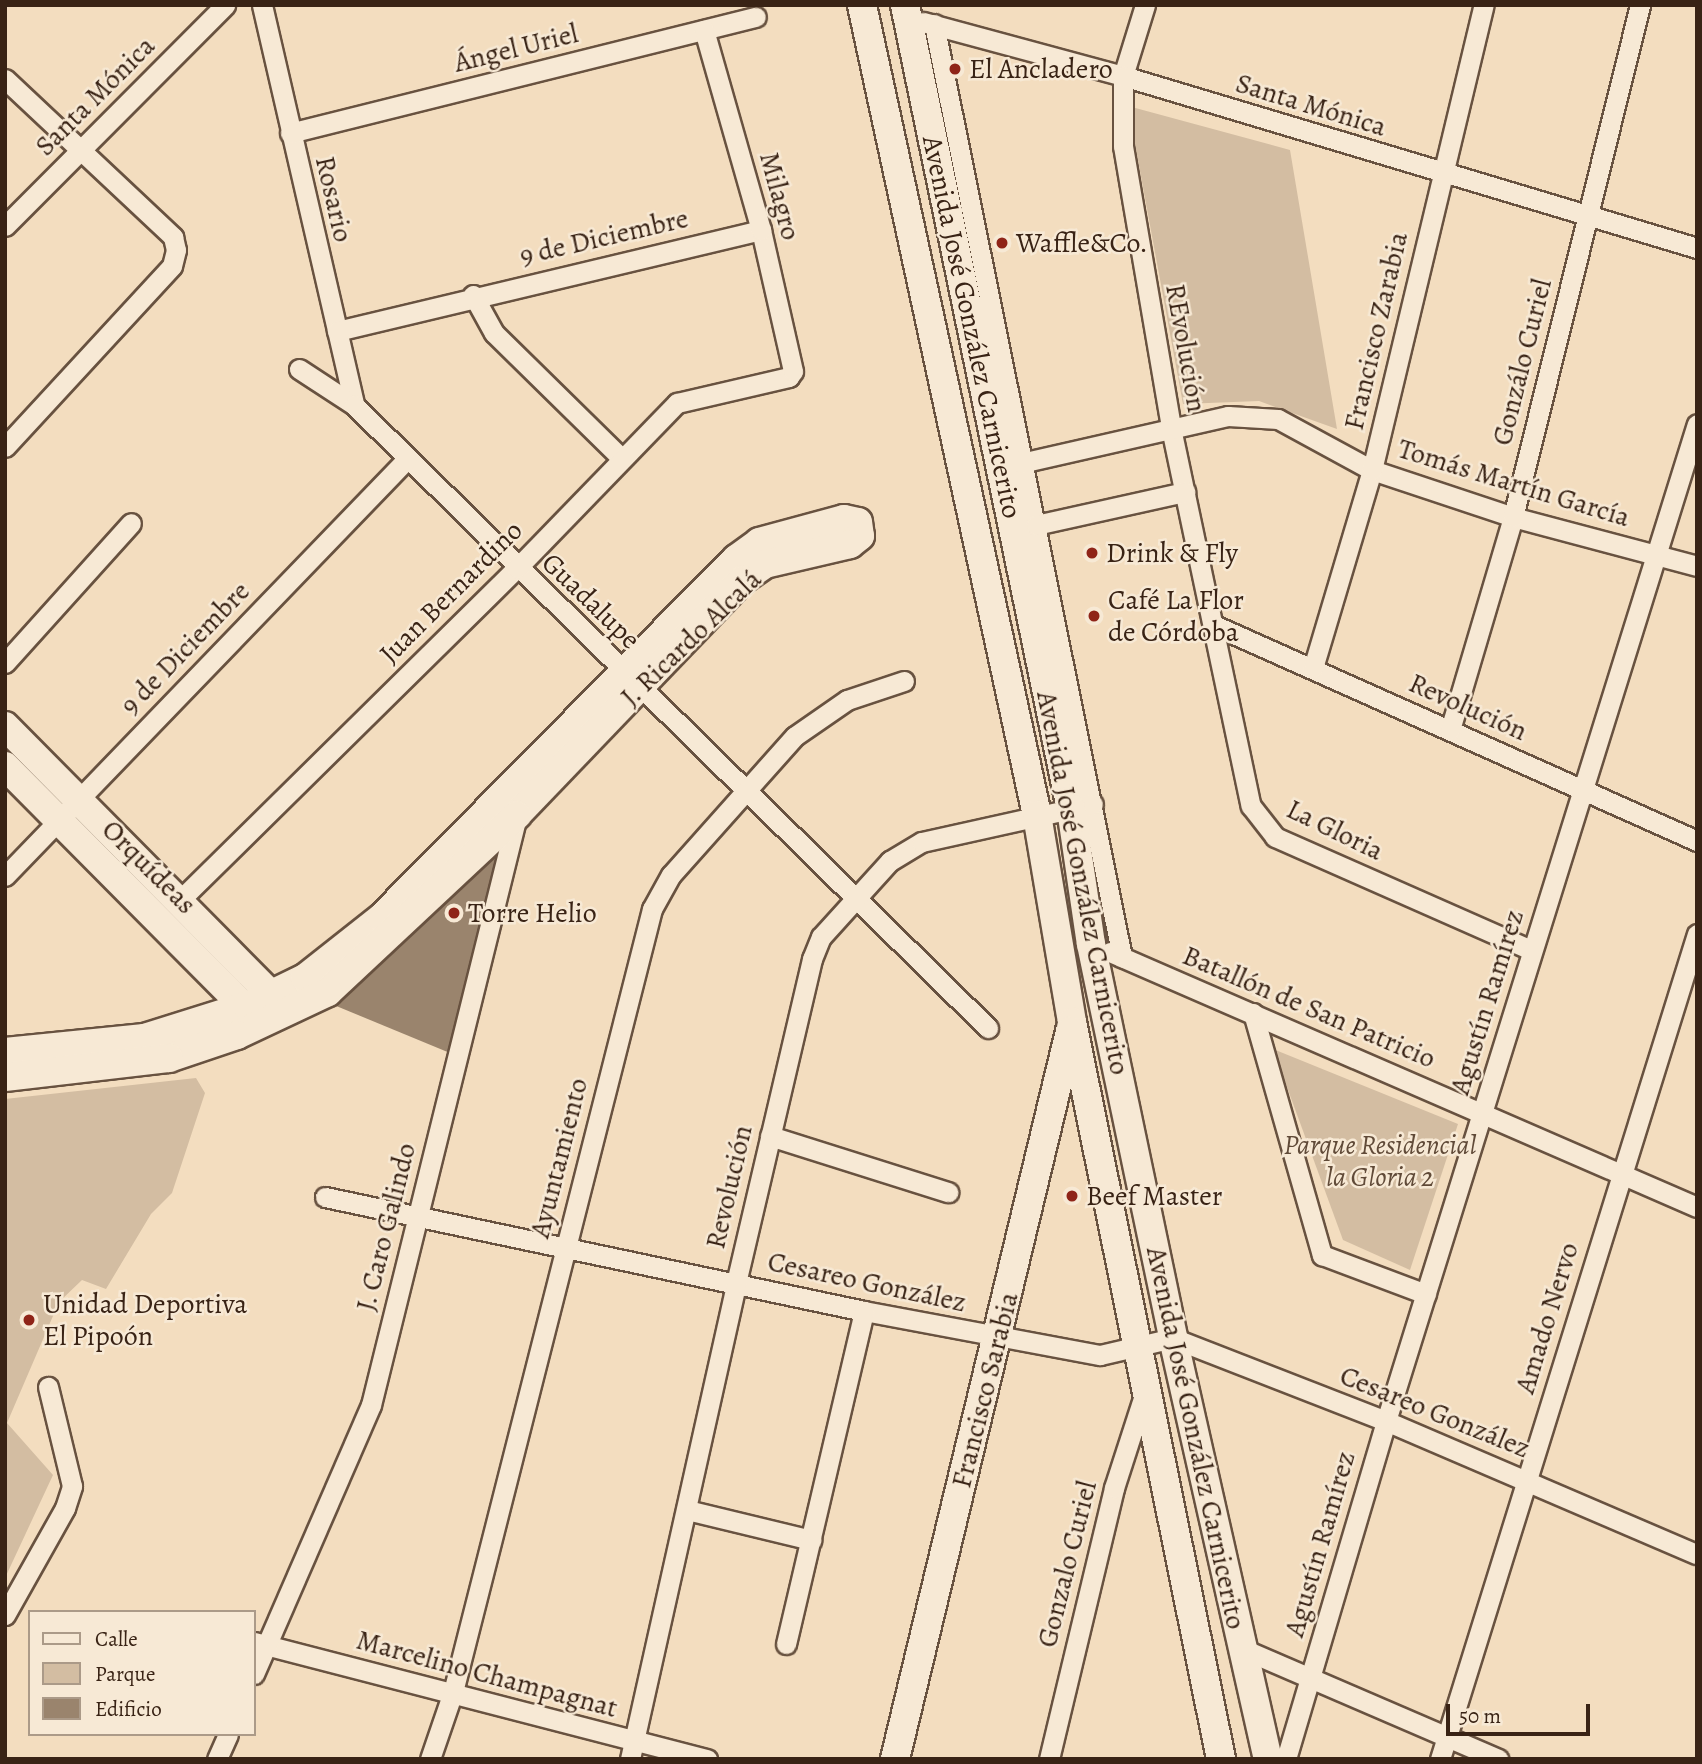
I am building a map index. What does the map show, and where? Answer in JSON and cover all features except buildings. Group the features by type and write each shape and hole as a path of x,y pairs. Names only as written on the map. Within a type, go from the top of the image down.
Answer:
{"street":[{"name":"Santa Mónica","path":"5,226 225,5"},
{"name":"Rosario","path":"262,5 354,405"},
{"name":"Avenida José González Carnicerito","path":"862,5 1037,815 1072,1021 1141,1348 1221,1759"},
{"name":"REvolución","path":"1145,5 1123,76 1123,146 1171,428 1216,626"},
{"name":"Francisco Zarabia","path":"1313,668 1372,470 1484,5"},
{"name":"Gonzálo Curiel","path":"1450,730 1513,517 1640,5"},
{"name":"Santa Mónica","path":"916,16 1697,248"},
{"name":"Avenida José González Carnicerito","path":"916,16 1082,806 1091,944 1173,1338 1268,1759"},
{"name":"Ángel Uriel","path":"290,133 757,17"},
{"name":"Milagro","path":"704,30 761,230 794,363 789,377"},
{"path":"5,79 173,237 176,250 172,266 5,447"},
{"name":"9 de Diciembre","path":"337,331 473,295 761,230"},
{"path":"473,295 494,333 620,457"},
{"name":"Guadalupe","path":"299,369 354,405 406,460 988,1028"},
{"name":"Juan Bernardino","path":"181,899 517,568 620,457 677,403 789,377"},
{"name":"Tomás Martín García","path":"1009,457 1228,416 1278,419 1372,470 1513,517 1697,566"},
{"name":"Agustín Ramírez","path":"1286,1759 1386,1421 1531,950 1697,424"},
{"path":"1009,457 1036,525 1082,806 1122,957"},
{"name":"9 de Diciembre","path":"5,876 406,460"},
{"path":"1036,525 1185,492"},
{"name":"J. Ricardo Alcalá","path":"5,1077 169,1058 281,1003 328,992 359,966 517,815 632,679 706,586 760,542 844,519 858,522 860,536 850,544 765,565 742,580 632,679 522,776 361,936 281,1003"},
{"path":"5,663 131,523"},
{"name":"Revolución","path":"1216,626 1697,841"},
{"name":"La Gloria","path":"1216,626 1251,806 1260,822 1275,837 1531,950"},
{"name":"Ayuntamiento","path":"430,1759 453,1692 652,909 671,875 795,736 823,713 877,688 904,681"},
{"name":"Orquídeas","path":"5,726 181,899 281,1003"},
{"name":"Orquídeas","path":"5,766 253,1015"},
{"name":"J. Caro Galindo","path":"256,1664 260,1644 371,1405 517,815 522,776"},
{"name":"Revolución","path":"632,1750 770,1136 812,959 821,937 855,896 890,861 922,842 1082,806"},
{"name":"Amado Nervo","path":"1440,1759 1697,934"},
{"name":"Batallón de San Patricio","path":"1091,944 1697,1207"},
{"path":"1253,1013 1322,1255 1426,1294"},
{"name":"J. Ricardo Alcalá","path":"5,1052 144,1038 253,1015"},
{"name":"Francisco Sarabia","path":"895,1759 1072,1021"},
{"path":"770,1136 947,1192"},
{"name":"Cesareo González","path":"325,1197 418,1214 864,1311 1100,1355 1141,1348 1173,1338 1386,1421 1697,1554"},
{"path":"786,1644 864,1311"},
{"name":"Gonzalo Curiel","path":"1049,1759 1114,1488 1147,1384"},
{"path":"5,1615 65,1508 72,1486 48,1387"},
{"path":"687,1510 811,1540"},
{"name":"Marcelino Champagnat","path":"260,1644 453,1692 632,1750 707,1759"},
{"path":"1243,1649 1498,1759"},
{"path":"217,1759 227,1736"}],"green space":[{"path":"1128,106 1290,150 1337,429 1259,401 1183,404"},
{"name":"Parque Residencial la Gloria 2","path":"1273,1049 1458,1124 1410,1270 1343,1240"},
{"name":"Unidad Deportiva El Pipoón","path":"196,1078 205,1093 172,1193 151,1214 106,1289 82,1280 59,1302 7,1423 53,1475 5,1578 5,1099"}],"place":[{"name":"El Ancladero","path":"955,69"},
{"name":"Waffle&Co.","path":"1002,243"},
{"name":"Drink & Fly","path":"1092,553"},
{"name":"Café La Flor de Córdoba","path":"1094,616"},
{"name":"Torre Helio","path":"454,913"},
{"name":"Beef Master","path":"1072,1196"},
{"name":"Unidad Deportiva El Pipoón","path":"29,1320"}]}
